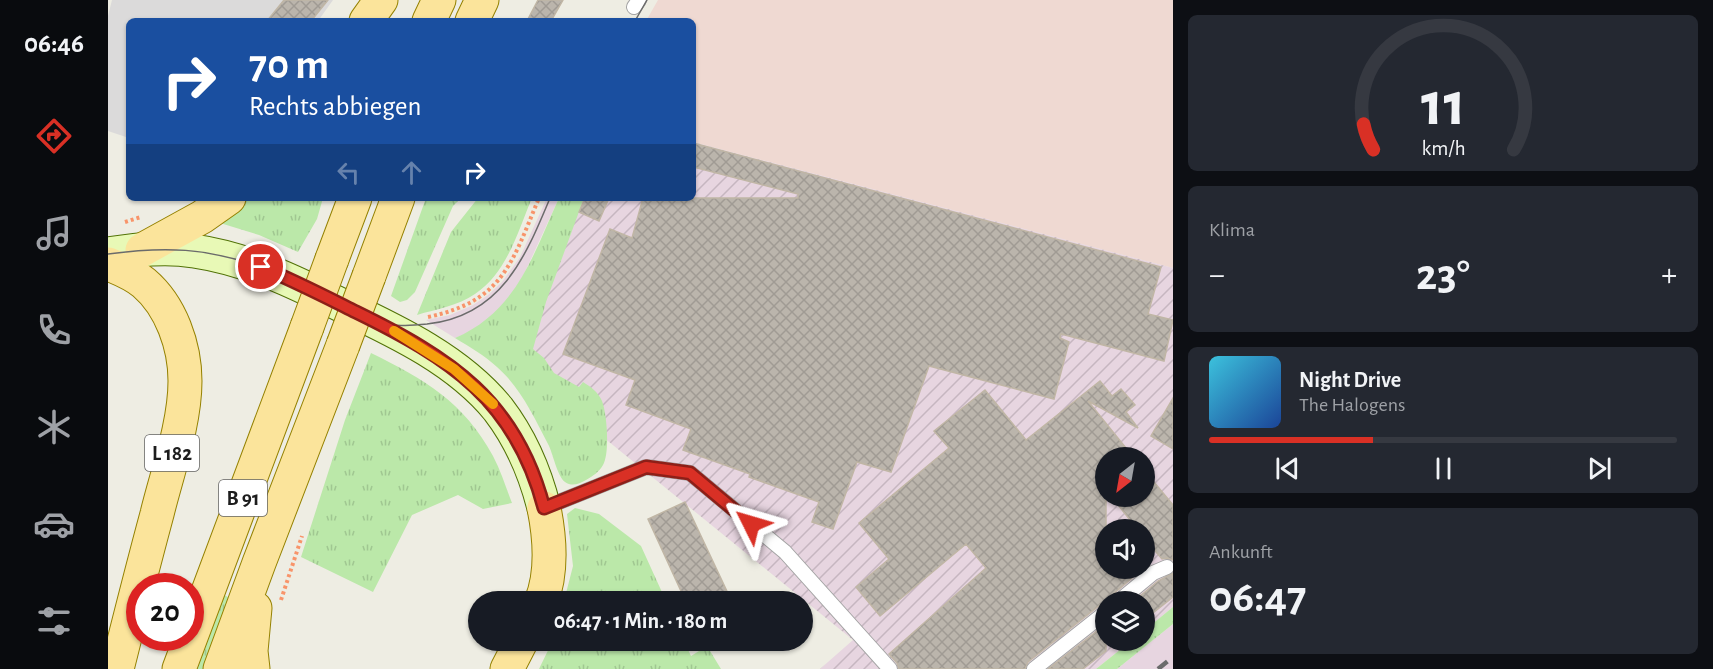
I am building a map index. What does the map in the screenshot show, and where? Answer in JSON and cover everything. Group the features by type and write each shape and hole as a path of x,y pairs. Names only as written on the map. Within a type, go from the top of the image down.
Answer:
{"main road":[{"path":"368,18 381,0"},
{"path":"430,18 439,0"},
{"path":"473,18 482,0"},
{"path":"142,250 224,201"},
{"name":"B 91","path":"179,669 354,201"},
{"name":"B 91","path":"220,669 397,201"},
{"path":"108,254 167,248 192,250 261,267 371,319 436,356 484,394 509,424 536,478 550,546 544,591"},
{"name":"L 182","path":"108,264 133,275 145,284 161,303 172,322 178,339 184,360 185,382 176,436 117,669"},
{"path":"253,669 251,651 259,563"},
{"path":"507,669 516,651"}],"lane":[{"path":"544,508 646,467 690,473 785,552 890,669"},
{"path":"1131,591 1153,573 1167,567"},
{"path":"1034,669 1095,621"}],"path":[{"path":"421,318 449,313 471,303 486,293 502,277 514,259 537,201"}],"shaded area":[{"path":"112,0 333,0 320,18 126,18 126,137 108,131 108,16"},
{"path":"658,0 1173,0 1173,268 696,143 696,18 648,18"},
{"path":"696,143 1173,268 1173,607 1155,622 1155,591 1095,591 1095,651 1118,651 1096,669 820,669 853,640 813,608 813,591 793,591 518,368 582,201 696,201"},
{"path":"546,201 558,201 525,272 510,298 492,317 472,331 455,338 426,320 450,315 473,305 488,295 502,282 520,257"},
{"path":"1173,624 1173,669 1117,669 1139,651 1155,651 1155,638"}],"green space":[{"path":"245,201 322,201 317,219 298,252 259,235 220,223"},
{"path":"425,201 458,201 453,206 415,292 407,300 400,302 391,296"},
{"path":"476,201 531,201 510,250 486,285 461,302 417,315 451,232"},
{"path":"558,201 583,201 546,302 533,349 544,358 554,373 579,387 583,382 596,392 604,407 607,433 605,459 596,474 573,485 562,479 550,448 513,384 487,359 455,338 476,327 494,313 508,297 531,260"},
{"path":"371,353 408,372 456,407 482,437 493,456 512,503 483,509 458,495 412,515 373,592 301,557 345,420"},
{"path":"575,508 599,514 641,546 661,591 567,591 573,566 567,514"},
{"path":"220,593 232,599 206,669 192,669 199,651 204,651 204,636"},
{"path":"1173,607 1173,624 1155,638 1155,622"},
{"path":"548,651 689,651 691,656 699,651 710,651 721,669 539,669"},
{"path":"1118,651 1139,651 1117,669 1096,669"}],"building":[{"path":"284,0 328,0 313,18 269,18"},
{"path":"538,0 563,0 553,18 529,18"},
{"path":"696,144 1161,267 1148,314 1173,320 1164,361 1061,334 1060,338 1069,342 1054,399 929,366 891,472 857,462 833,529 812,522 819,502 683,450 691,429 626,405 635,380 563,354 610,229 632,238 642,201 696,201 696,198 798,198 798,194 696,168"},
{"path":"584,201 608,201 599,221 579,212"},
{"path":"1100,381 1112,396 1121,389 1135,405 1126,412 1138,428 1088,401 1125,447 1095,447 1095,507 1106,507 1106,519 1095,519 1095,579 1131,579 1117,591 1095,591 1095,609 1028,662 1025,669 899,669 889,654 986,568 966,544 880,616 856,587 889,559 859,523 949,448 934,431 985,390 1026,440"},
{"path":"1173,398 1173,449 1151,436"},
{"path":"1155,483 1173,505 1173,560 1162,559 1155,551 1155,519 1129,519 1120,507 1155,507"},
{"path":"685,502 727,591 681,591 648,519"},
{"path":"1173,573 1173,597 1155,611 1155,591 1146,591"},
{"path":"1095,633 1095,651 1106,651 1083,669 1048,669"}],"tram line":[{"path":"637,18 647,0"},
{"path":"108,254 149,250 204,252 272,271 377,322 398,325 427,324 453,319 474,309 492,296 520,262 549,201"}],"railway":[{"path":"1158,669 1173,657"}],"slow traffic":[{"path":"394,331 454,369 493,404"}],"route":[{"path":"261,267 397,333 436,356 470,382 497,408 509,424 529,461 544,508 646,467 690,473 751,524"}]}
